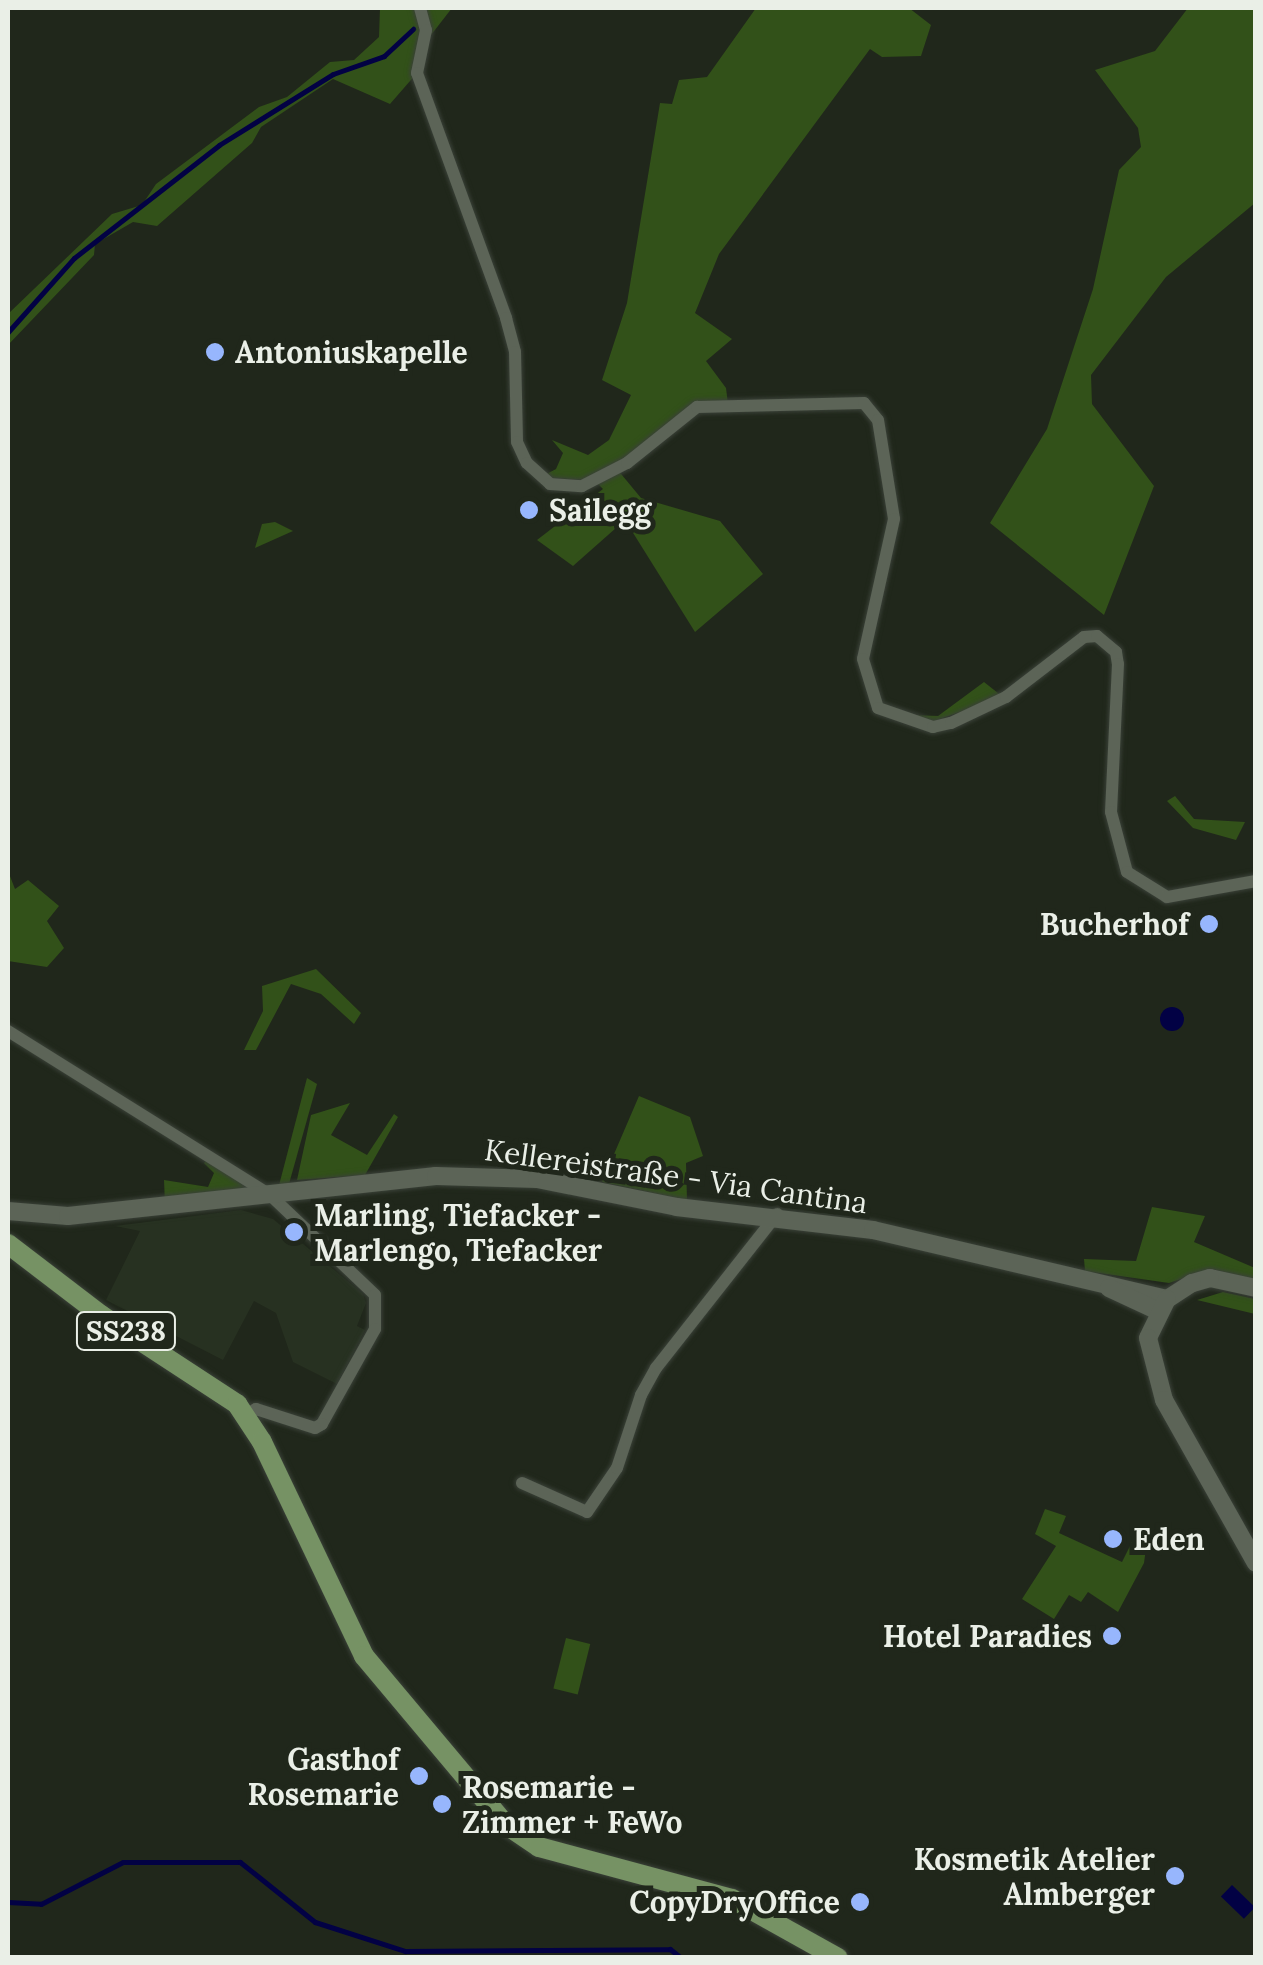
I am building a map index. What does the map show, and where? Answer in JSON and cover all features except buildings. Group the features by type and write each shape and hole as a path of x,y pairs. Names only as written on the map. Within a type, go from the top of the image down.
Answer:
{"main road":[{"name":"SS238","path":"8,1244 101,1315 219,1387 246,1414 364,1656 505,1824 539,1847 732,1898 838,1958"}],"street":[{"path":"420,8 426,30 416,73 516,352 515,425 526,464 550,484 582,486 626,463 697,407 864,403 878,420 894,519 863,660 878,708 932,727 950,723 1006,697 1084,637 1097,636 1116,652 1118,664 1111,812 1127,872 1167,897 1256,881"},
{"path":"8,1031 270,1194 296,1226 364,1279 378,1312 362,1358 322,1424 315,1428 256,1409 246,1414"},
{"name":"Kellereistraße - Via Cantina","path":"8,1212 52,1218 474,1175 537,1179 677,1207 777,1214 1094,1282 1163,1305"},
{"path":"522,1483 587,1512 617,1468 640,1394 656,1368 777,1214"},
{"path":"1256,1288 1210,1278 1163,1305 1148,1338 1164,1400 1256,1563"}],"shaded area":[{"path":"1172,1007 1184,1019 1172,1031 1160,1019"},
{"path":"241,1210 273,1219 363,1294 366,1303 357,1326 365,1330 337,1384 293,1362 276,1313 254,1301 223,1360 106,1300 140,1231 115,1226"},
{"path":"1232,1885 1255,1907 1244,1919 1221,1897"}],"green space":[{"path":"380,8 452,8 424,44 417,73 390,104 333,79 261,127 252,143 157,226 133,222 95,244 94,255 8,345 8,314 112,214 142,205 156,184 259,107 287,97 330,62 354,60 379,37"},
{"path":"756,8 909,8 931,25 921,56 882,57 870,49 719,254 695,313 732,339 706,361 726,388 728,404 708,405 617,469 641,498 720,521 763,574 695,632 625,520 573,566 537,540 603,489 595,481 541,477 556,469 563,453 552,440 588,455 609,440 631,395 602,380 627,303 660,103 672,104 679,80 707,77"},
{"path":"1188,8 1255,8 1255,203 1166,277 1091,375 1092,404 1154,486 1104,615 990,523 1047,429 1093,289 1119,170 1141,147 1138,128 1095,70 1155,51"},
{"path":"275,522 293,531 255,548 262,524"},
{"path":"984,682 1003,697 934,721 910,715 938,716"},
{"path":"1175,796 1194,819 1245,822 1236,840 1193,828 1167,801"},
{"path":"8,871 15,889 28,880 59,906 47,921 64,948 47,967 8,961"},
{"path":"316,969 361,1013 354,1024 321,994 291,984 256,1050 244,1050 263,1011 262,986"},
{"path":"307,1078 317,1084 287,1191 277,1193"},
{"path":"639,1096 690,1117 703,1156 686,1163 687,1200 602,1182"},
{"path":"350,1103 331,1135 367,1155 394,1114 398,1117 365,1175 297,1180 311,1115"},
{"path":"210,1157 269,1194 165,1205 164,1180 208,1187 214,1173 204,1163"},
{"path":"1152,1207 1205,1216 1194,1242 1255,1268 1255,1279 1212,1269 1169,1283 1085,1271 1084,1259 1136,1261"},
{"path":"1223,1292 1255,1299 1255,1314 1197,1300"},
{"path":"1045,1509 1066,1516 1059,1533 1122,1562 1135,1536 1147,1541 1144,1563 1118,1612 1088,1592 1081,1602 1069,1595 1054,1619 1022,1599 1056,1546 1035,1534"},
{"path":"566,1638 590,1644 578,1695 553,1688"}],"waterway":[{"path":"8,332 74,258 219,145 333,74 384,56 413,29"},
{"path":"8,1902 41,1904 123,1862 240,1862 315,1922 405,1951 670,1949 681,1958"}],"place":[{"name":"Antoniuskapelle","path":"215,352"},
{"name":"Sailegg","path":"529,510"},
{"name":"Bucherhof","path":"1209,924"},
{"name":"Marling, Tiefacker - Marlengo, Tiefacker","path":"294,1232"},
{"name":"Eden","path":"1113,1539"},
{"name":"Hotel Paradies","path":"1112,1636"},
{"name":"Gasthof Rosemarie","path":"419,1776"},
{"name":"Rosemarie - Zimmer + FeWo","path":"442,1804"},
{"name":"Kosmetik Atelier Almberger","path":"1175,1876"},
{"name":"CopyDryOffice","path":"860,1902"}]}
